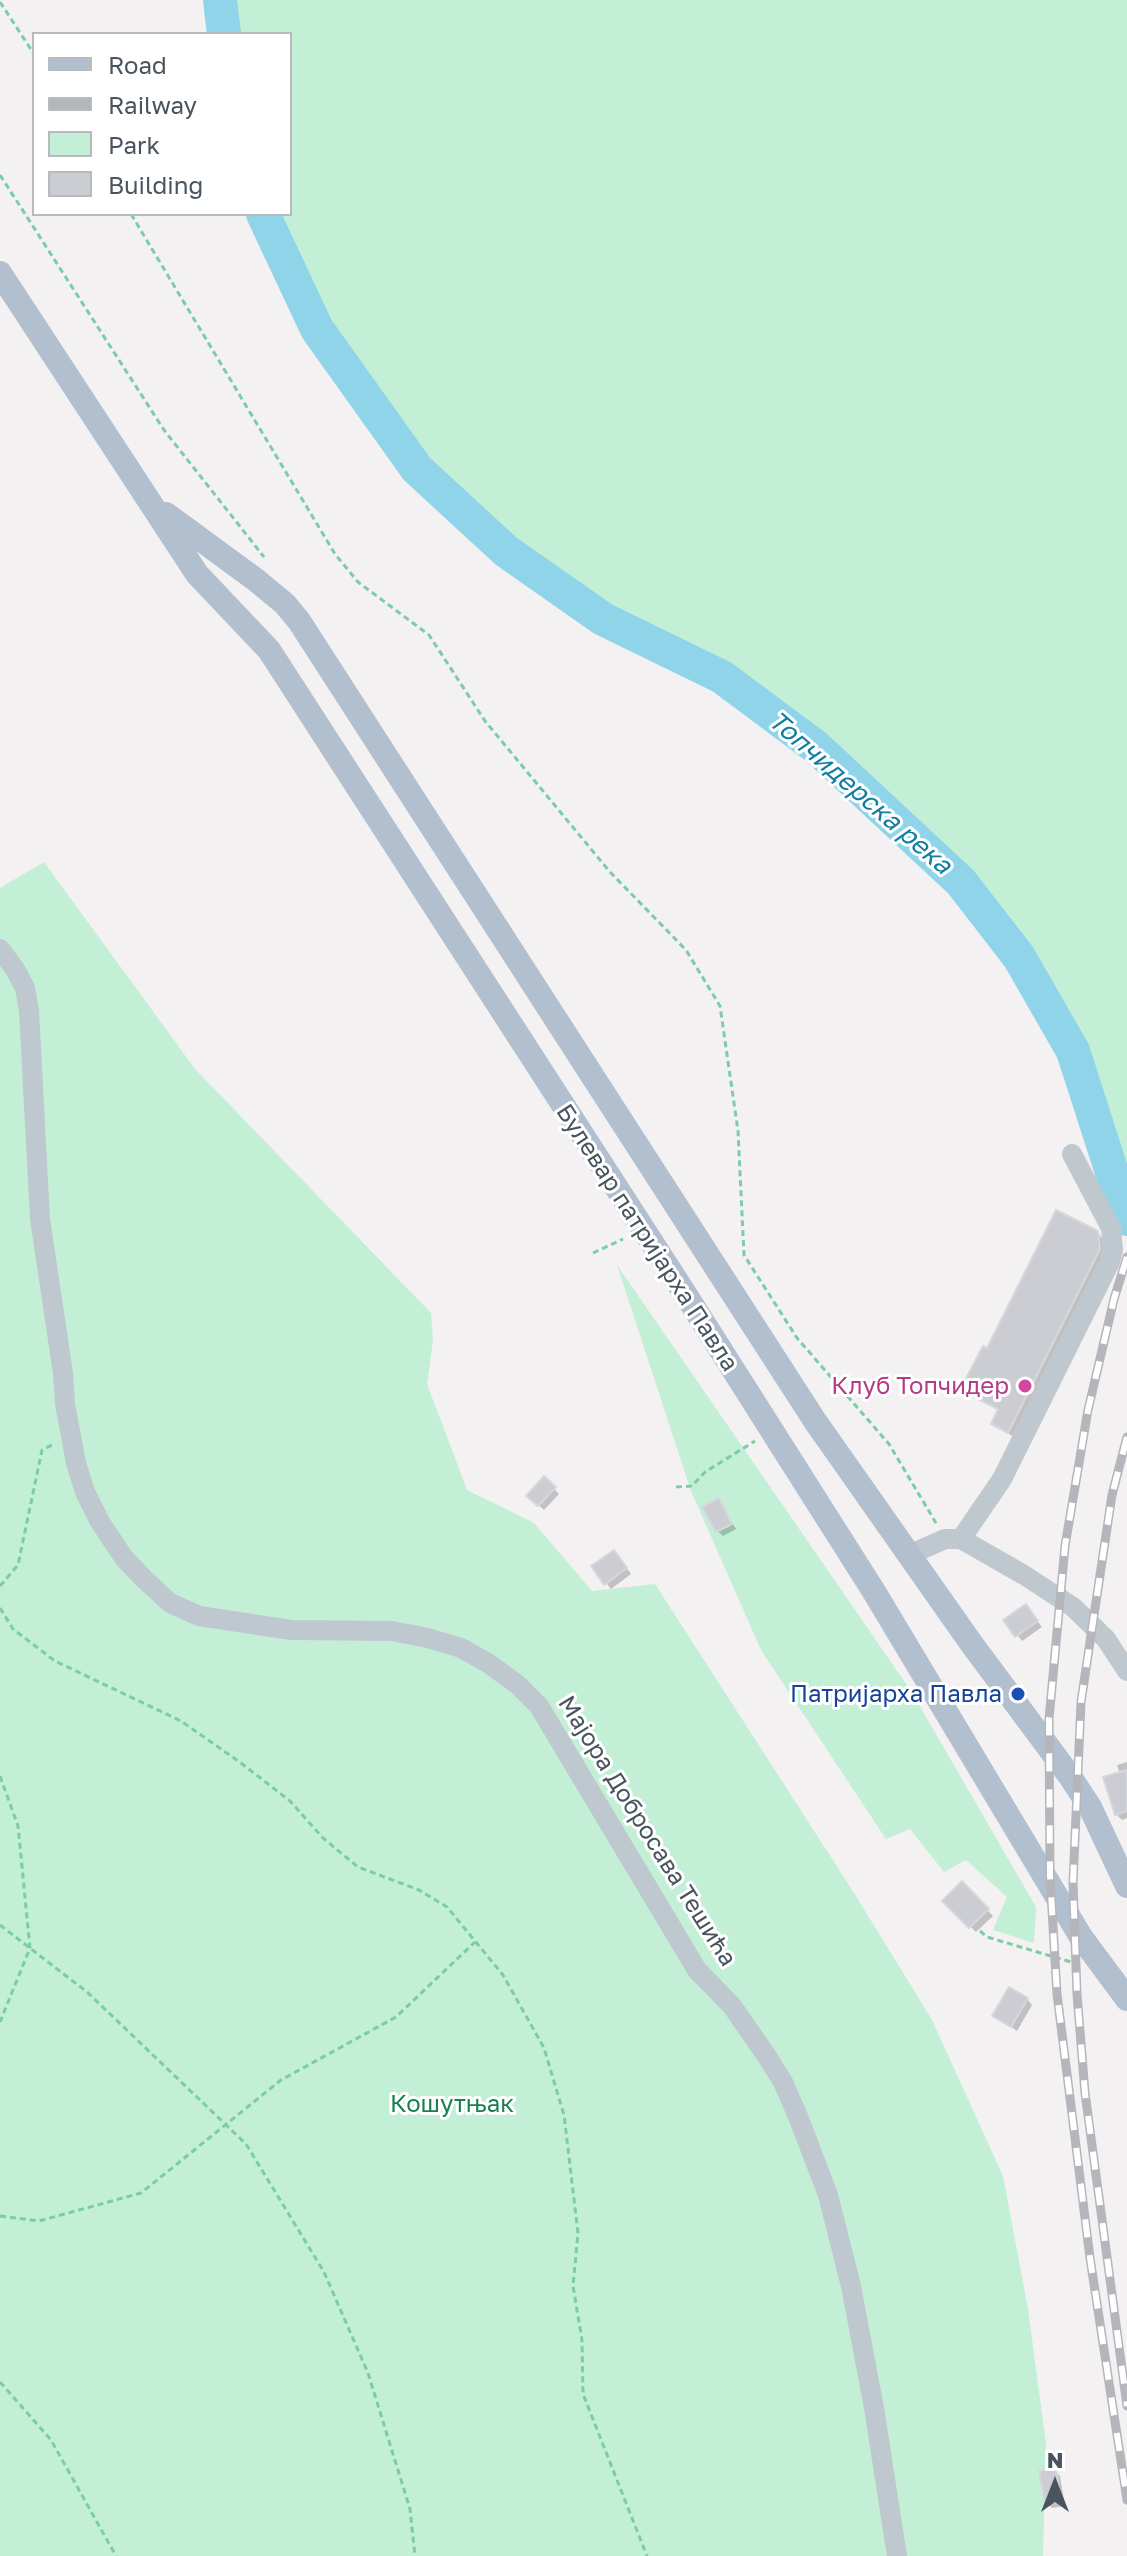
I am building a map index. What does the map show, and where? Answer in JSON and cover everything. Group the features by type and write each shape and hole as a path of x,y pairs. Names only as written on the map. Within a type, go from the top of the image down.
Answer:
{"main road":[{"name":"Булевар патријарха Павла","path":"0,273 143,494 209,589 246,623 269,650 873,1590 1081,1937 1127,1999"},
{"name":"Булевар патријарха Павла","path":"143,494 205,545 256,580 285,604 299,621 815,1421 971,1643 1069,1775 1096,1820 1127,1886"}],"street":[{"name":"Мајора Добросава Тешића","path":"0,949 25,988 29,1011 40,1219 70,1437 85,1492 100,1522 124,1558 170,1603 199,1616 291,1630 392,1631 428,1638 461,1648 488,1663 518,1685 539,1706 697,1970 748,2027 783,2082 799,2119 828,2195 851,2286 897,2556"},
{"path":"911,1554 953,1539 1002,1479 1110,1262 1113,1250 1111,1228 1072,1154"},
{"path":"953,1539 1024,1575 1073,1607 1106,1639 1127,1671"}],"path":[{"path":"0,2 32,51"},
{"path":"0,175 164,430 270,565"},
{"path":"132,216 335,554 358,582 429,635 485,721 610,872 686,950 720,1006 738,1131 744,1255 797,1338 889,1444 953,1539"},
{"path":"593,1253 633,1234"},
{"path":"0,1586 18,1565 42,1450 70,1437"},
{"path":"676,1487 692,1486 705,1472 762,1437"},
{"path":"0,1608 13,1629 55,1661 181,1721 241,1763 290,1801 323,1838 358,1867 419,1890 447,1907 503,1975 544,2048 564,2115 578,2233 573,2286 582,2340 583,2394 647,2556"},
{"path":"0,1776 18,1826 30,1948 0,2022"},
{"path":"0,1925 87,1992 246,2144 324,2272 368,2373 410,2509 415,2556"},
{"path":"980,1931 987,1937 1076,1962"},
{"path":"0,2216 39,2221 141,2193 281,2080 396,2017 475,1942"},
{"path":"0,2382 51,2440 116,2556"}],"green space":[{"path":"220,0 1127,0 1127,1219 1073,1051 1019,957 961,882 816,747 722,677 603,619 506,551 417,469 317,329 264,216 292,216 292,32 224,32"},
{"name":"Кошутњак","path":"44,862 195,1069 431,1313 433,1341 427,1384 467,1490 534,1523 592,1591 655,1584 932,2020 1003,2176 1028,2309 1046,2444 1043,2556 0,2556 0,888"},
{"path":"617,1265 911,1691 1036,1907 1034,1943 993,1930 1007,1897 966,1860 944,1872 910,1829 886,1839 761,1650 691,1491"}],"building":[{"path":"1056,1210 1098,1231 1100,1249 1008,1433 991,1424 998,1409 960,1390 983,1346 987,1348"},
{"path":"544,1476 556,1487 538,1506 526,1496"},
{"path":"719,1498 732,1524 716,1532 702,1507"},
{"path":"614,1550 627,1568 604,1585 591,1566"},
{"path":"1026,1604 1038,1621 1015,1637 1003,1620"},
{"path":"1127,1770 1127,1811 1115,1815 1103,1777"},
{"path":"962,1881 989,1909 969,1928 942,1901"},
{"path":"1009,1987 1028,1998 1011,2027 992,2016"},
{"path":"1056,2469 1061,2501 1045,2504 1039,2471"}],"waterway":[{"name":"Топчидерска река","path":"220,0 224,32"},
{"name":"Топчидерска река","path":"264,216 317,329 417,469 506,551 603,619 722,677 816,747 961,882 1019,957 1073,1051 1127,1219"}],"railway":[{"path":"1127,1257 1088,1410 1065,1546 1049,1719 1050,1876 1057,1994 1090,2258 1127,2500"},
{"path":"1127,1437 1112,1495 1081,1702 1073,1883 1085,2093 1127,2406"}],"place":[{"name":"Клуб Топчидер","path":"1025,1386"},
{"name":"Патријарха Павла","path":"1018,1694"}]}
